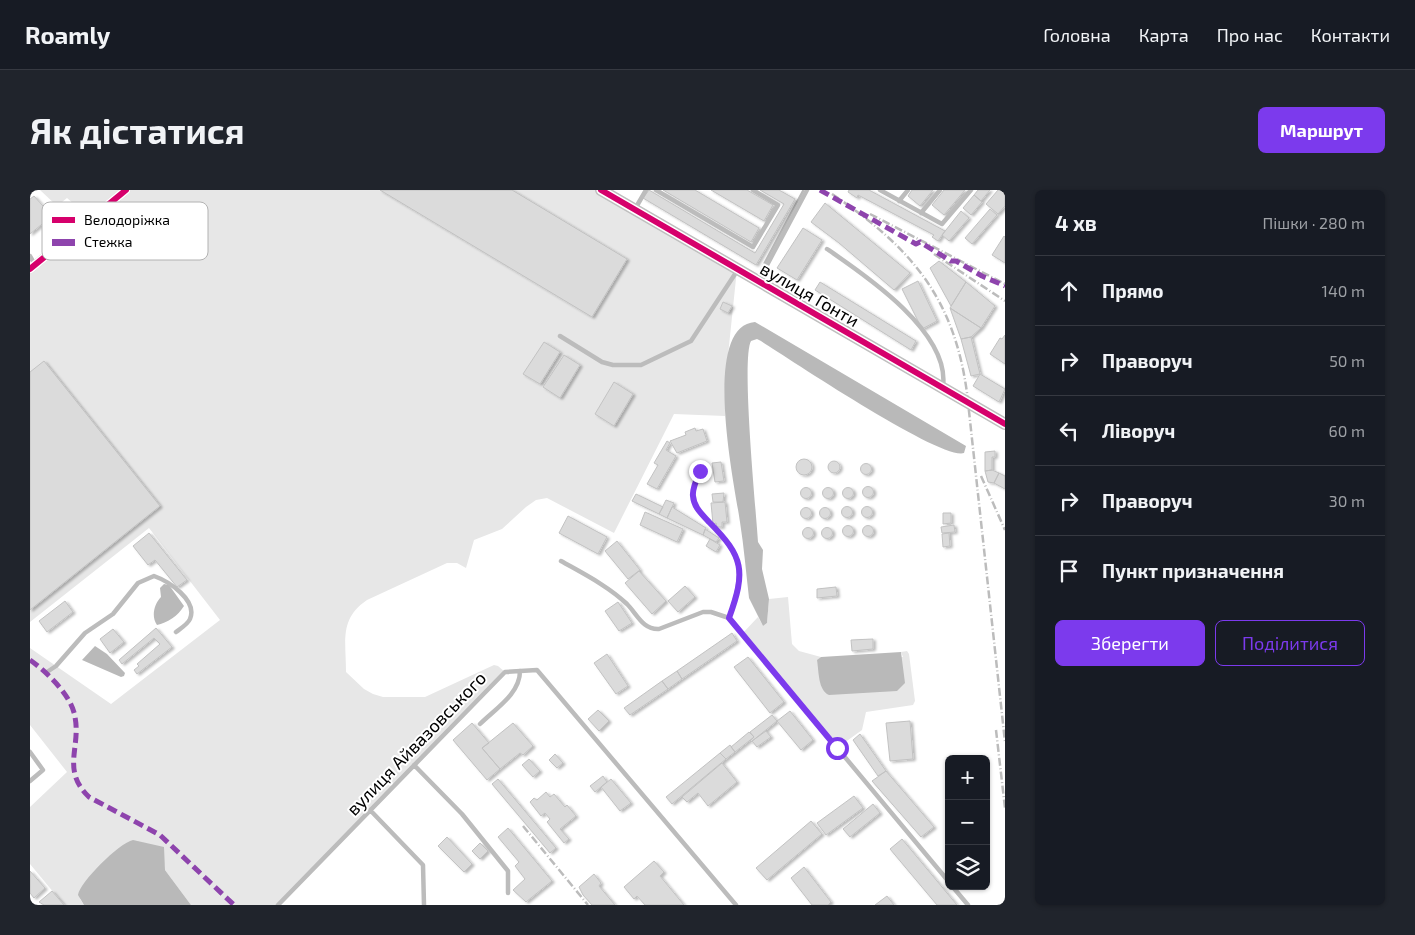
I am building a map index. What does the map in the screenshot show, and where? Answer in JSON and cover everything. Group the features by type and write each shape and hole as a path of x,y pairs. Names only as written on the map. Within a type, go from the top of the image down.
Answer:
{"street":[{"path":"111,202 126,190"},
{"name":"вулиця Гонти","path":"601,190 1005,424"},
{"path":"32,265 42,257"}],"lane":[{"path":"634,210 646,190"},
{"path":"656,190 753,247 778,205 752,190"},
{"path":"759,282 807,190"},
{"path":"880,190 942,224 971,190"},
{"path":"899,201 908,190"},
{"path":"921,213 940,190"},
{"path":"827,249 875,282 924,332 941,362 942,387"},
{"path":"30,256 32,265"},
{"path":"560,336 602,362 614,365 641,365 690,341 716,306 737,269"},
{"path":"700,471 692,494 694,504 729,542 738,562 739,582 729,618"},
{"path":"561,561 606,587 627,604 646,627 659,629 703,612 711,612 729,618 945,877"},
{"path":"47,672 56,666 85,633 112,614 138,583 154,576 171,583 186,600 192,611 190,620 176,632"},
{"path":"480,724 511,694 520,680 520,671 537,670 736,905"},
{"name":"вулиця Айвазовського","path":"278,905 505,672 520,671"},
{"path":"30,752 43,770 30,781"},
{"path":"414,765 462,814 508,871 508,893"},
{"path":"370,810 423,864 424,905"},
{"path":"955,890 968,905"}],"shaded area":[{"path":"40,190 601,190 737,269 725,384 725,416 674,414 614,533 547,498 536,500 502,529 474,540 466,568 457,563 447,563 367,600 352,615 348,623 345,641 346,672 364,689 373,694 383,697 425,697 494,665 505,672 278,905 191,905 165,870 163,857 80,899 84,905 64,905 30,864 30,807 67,772 30,725 30,648 111,704 220,620 149,528 30,622 30,268 42,258 42,260 208,260 208,202 72,202 67,198 62,202 53,202"},
{"path":"755,322 966,446 964,453 950,451 927,441 897,426 761,341 757,339 751,341 748,353 748,404 752,469 758,542 763,550 762,569 769,599 767,623 763,626 749,598 732,477 725,410 725,378 729,350 738,330"},
{"path":"164,584 169,585 184,606 179,613 165,623 157,625 154,611 161,597 160,588"},
{"path":"788,597 792,644 799,651 821,657 817,661 903,657 901,652 907,651 909,654 915,701 913,705 866,712 862,730 837,748 742,634 758,617 763,626 767,623 769,599"},
{"path":"95,646 107,654 125,673 124,676 121,677 82,660"},
{"path":"901,652 905,683 897,691 829,695 825,693 821,685 817,660 821,657"},
{"path":"133,840 164,847 165,870 191,905 84,905 78,895 85,881 110,855"}],"building":[{"path":"380,190 512,190 627,259 592,317"},
{"path":"649,190 755,253 784,204 760,190 779,190 795,199 756,265 643,198"},
{"path":"663,190 695,190 759,228 751,242"},
{"path":"711,190 747,190 773,205 764,221"},
{"path":"849,190 869,190 945,231 938,241 932,237 934,235 858,195 857,198 848,192"},
{"path":"912,190 933,190 920,206 908,196"},
{"path":"944,190 965,190 944,215 932,205"},
{"path":"978,190 990,190 981,201 974,195"},
{"path":"998,190 1005,190 1005,206 998,214 986,204"},
{"path":"974,195 982,202 971,215 963,208"},
{"path":"34,196 42,205 42,224 30,234 30,199"},
{"path":"825,203 910,273 894,290 839,243 811,222"},
{"path":"990,209 997,215 972,244 965,238"},
{"path":"961,211 969,218 949,241 942,235"},
{"path":"803,228 822,240 797,280 777,268"},
{"path":"1005,237 1005,263 992,255"},
{"path":"939,261 966,282 951,306 930,268"},
{"path":"918,281 937,321 922,329 902,289"},
{"path":"820,282 916,341 911,350 815,290"},
{"path":"966,282 995,306 981,328 950,308"},
{"path":"723,302 732,306 728,313 720,309"},
{"path":"950,308 981,328 971,337 961,339"},
{"path":"1005,335 1005,364 990,354 1000,338 1002,339"},
{"path":"971,337 980,374 971,376 961,339"},
{"path":"544,342 560,352 540,384 523,374"},
{"path":"564,355 580,365 560,398 543,387"},
{"path":"44,361 160,506 30,610 30,372"},
{"path":"980,374 1005,389 999,402 973,386"},
{"path":"614,382 633,394 614,426 595,414"},
{"path":"695,428 696,431 703,429 707,441 677,453 670,441 686,435 685,432"},
{"path":"667,441 670,443 666,450 676,456 657,489 647,484 658,465 654,463"},
{"path":"995,451 995,457 992,457 992,470 985,471 985,452"},
{"path":"804,459 812,467 804,475 796,467"},
{"path":"836,461 839,462 839,472 832,473 829,472 828,465 829,462"},
{"path":"721,462 724,481 715,482 712,463"},
{"path":"864,464 868,464 871,469 870,473 864,474 861,471 861,467"},
{"path":"992,470 999,473 994,483 988,482 985,471"},
{"path":"999,473 1005,476 1005,489 994,483"},
{"path":"866,487 870,487 873,492 872,496 866,497 863,494 863,490"},
{"path":"804,488 808,488 811,493 810,497 804,498 801,495 801,491"},
{"path":"826,488 830,488 833,493 832,497 826,498 823,495 823,491"},
{"path":"846,488 850,488 853,493 852,497 846,498 843,495 843,491"},
{"path":"724,493 723,502 713,502 712,494"},
{"path":"636,494 663,507 659,514 632,501"},
{"path":"666,500 674,503 667,518 659,514"},
{"path":"725,502 727,522 722,522 722,527 717,527 716,523 713,524 711,503"},
{"path":"672,507 706,528 703,535 667,518"},
{"path":"845,507 849,507 852,512 851,516 845,517 842,514 842,510"},
{"path":"865,507 869,507 872,512 871,516 865,517 862,514 862,510"},
{"path":"804,508 808,508 811,513 810,517 804,518 801,515 801,511"},
{"path":"823,508 827,508 830,513 829,517 823,518 820,515 820,511"},
{"path":"645,512 683,529 677,542 640,525"},
{"path":"943,513 951,513 951,523 943,524"},
{"path":"568,516 607,537 598,554 559,533"},
{"path":"954,525 955,532 942,533 941,527"},
{"path":"846,526 850,526 853,531 852,535 846,536 843,533 843,529"},
{"path":"866,526 870,526 873,531 872,535 866,536 863,533 863,529"},
{"path":"806,528 810,528 813,533 812,537 806,538 803,535 803,531"},
{"path":"825,528 829,528 832,533 831,537 825,538 822,535 822,531"},
{"path":"705,529 719,538 716,542 703,535"},
{"path":"149,533 187,580 177,587 155,560 148,565 133,546"},
{"path":"949,533 950,546 943,547 942,534"},
{"path":"710,539 720,545 716,552 706,546"},
{"path":"617,541 640,570 628,579 605,551"},
{"path":"639,571 666,601 652,614 625,583"},
{"path":"685,586 695,597 678,612 668,601"},
{"path":"836,587 837,596 817,598 817,589"},
{"path":"65,601 73,612 47,632 39,621"},
{"path":"618,602 632,623 619,631 605,611"},
{"path":"156,628 172,647 137,674 134,670 139,666 137,664 160,644 154,638 122,664 119,660"},
{"path":"113,629 124,642 110,653 100,639"},
{"path":"732,633 737,641 682,679 677,671"},
{"path":"873,639 873,649 852,651 851,640"},
{"path":"607,654 628,686 616,694 594,663"},
{"path":"748,657 784,702 770,713 734,667"},
{"path":"677,671 682,679 668,689 662,681"},
{"path":"662,681 668,689 630,715 624,708"},
{"path":"598,710 609,721 599,731 588,719"},
{"path":"790,711 813,740 801,750 777,721"},
{"path":"772,715 777,721 751,742 754,737 750,732"},
{"path":"910,721 913,759 890,761 886,723"},
{"path":"472,723 489,743 482,748 500,769 487,780 453,740"},
{"path":"513,723 533,746 523,755 520,753 500,769 482,748"},
{"path":"766,731 771,737 757,747 752,741"},
{"path":"749,732 754,737 735,752 731,747"},
{"path":"860,734 886,771 878,776 853,740"},
{"path":"730,745 735,752 726,759 720,753"},
{"path":"720,753 726,759 672,804 666,797"},
{"path":"555,754 563,763 557,768 549,760"},
{"path":"529,759 540,771 533,777 522,765"},
{"path":"722,763 737,782 708,806 698,793 687,802 682,797"},
{"path":"886,771 934,827 921,837 872,781"},
{"path":"603,776 607,782 595,792 590,786"},
{"path":"498,779 556,848 550,853 492,784"},
{"path":"611,779 631,803 620,811 601,787"},
{"path":"546,792 550,797 554,794 576,816 560,829 569,839 564,843 547,822 550,819 545,813 541,816 530,802 534,798 537,800"},
{"path":"854,796 863,808 826,835 817,823"},
{"path":"873,804 880,813 850,837 843,829"},
{"path":"811,821 822,834 767,880 756,868"},
{"path":"508,828 552,881 526,902 513,890 525,879 515,866 519,862 498,837"},
{"path":"447,837 472,864 464,872 438,846"},
{"path":"902,839 957,905 937,905 890,849"},
{"path":"480,843 488,851 480,859 472,851"},
{"path":"654,861 664,872 660,876 684,905 645,905 637,896 634,899 624,887"},
{"path":"804,867 831,902 828,905 812,905 791,878"},
{"path":"30,871 45,888 34,898 30,893"},
{"path":"594,874 601,883 599,886 615,905 592,905 583,895 579,887"},
{"path":"52,891 64,905 44,905 39,902"},
{"path":"887,896 894,905 875,905"}],"waterway":[{"path":"761,270 803,191"}],"railway":[{"path":"832,194 884,233 924,277 939,301 951,328 961,359 967,393 1005,742"},
{"path":"870,214 1005,284"},
{"path":"934,254 1005,301"},
{"path":"981,476 1005,530"},
{"path":"996,730 1005,808"},
{"path":"523,826 588,905"}],"marked path":[{"path":"820,190 916,244 920,242 951,261 956,261 982,276 1005,286"},
{"path":"30,660 58,685 73,709 76,728 74,768 81,787 89,797 160,835 234,905"}],"cycle path":[{"path":"111,202 126,190"},
{"path":"601,190 1005,424"},
{"path":"30,269 42,259"}],"route":[{"path":"700,471 692,494 694,504 726,538 738,562 739,582 729,618 837,748"}]}
